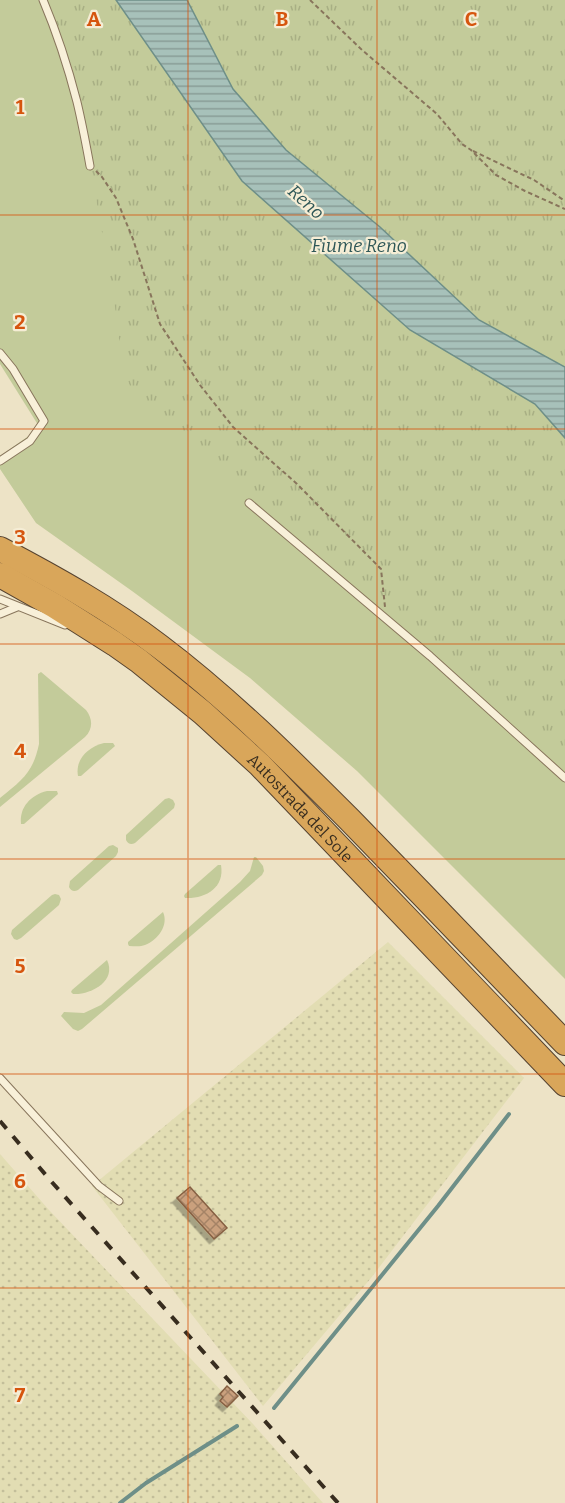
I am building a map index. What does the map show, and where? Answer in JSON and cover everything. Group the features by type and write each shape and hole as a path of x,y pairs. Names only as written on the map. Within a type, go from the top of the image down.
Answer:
{"highway":[{"name":"Autostrada del Sole","path":"0,549 94,601 158,645 220,695 300,770 565,1043"},
{"name":"Autostrada del Sole","path":"0,575 115,644 203,713 260,765 565,1084"}],"lane":[{"path":"43,0 67,64 90,166"},
{"path":"0,353 13,369 44,421 30,441 0,461"},
{"path":"249,503 430,656 565,778"},
{"path":"0,599 115,644"},
{"path":"0,614 18,607"},
{"path":"0,1078 99,1186 119,1201"}],"path":[{"path":"310,0 362,50 438,114 462,144 534,180 565,201"},
{"path":"471,150 496,175 565,209"},
{"path":"90,166 102,177 116,198 133,238 160,324 200,385 233,427 297,484 381,569 386,619"}],"shaded area":[{"path":"388,942 524,1078 371,1278 263,1406 92,1186"},
{"path":"0,1154 49,1210 253,1424 323,1503 0,1503"}],"green space":[{"path":"0,0 106,0 565,438 565,979 357,771 250,678 36,523 0,469 0,456 40,428 0,364"},
{"path":"44,0 565,0 565,765 420,638 153,417 133,395 122,363 115,307 77,89"},
{"path":"41,672 86,710 91,720 91,727 85,737 0,807 0,798 26,775 37,754 39,744 38,674"},
{"path":"113,743 115,746 81,776 78,776 79,764 84,755 93,747"},
{"path":"47,791 57,791 58,794 24,824 21,824 22,812 27,803 36,795"},
{"path":"165,799 173,800 174,808 135,843 128,842 126,835"},
{"path":"113,845 118,848 116,856 78,890 74,891 69,887 70,881 109,846"},
{"path":"254,857 263,866 262,875 82,1029 78,1031 73,1029 61,1016 64,1012 84,1013 101,1005 240,882 250,871"},
{"path":"218,865 221,865 221,873 217,886 206,894 185,898 185,894"},
{"path":"55,894 61,899 59,905 21,938 14,939 11,934 12,930"},
{"path":"163,912 165,922 158,936 145,945 129,946 128,942"},
{"path":"107,960 108,974 100,985 80,994 71,992 72,990"}],"water":[{"name":"Fiume Reno","path":"116,0 187,0 233,89 286,150 380,227 479,320 565,367 565,438 535,404 410,330 242,181"}],"building":[{"path":"190,1187 227,1228 214,1239 177,1198"},
{"path":"227,1386 238,1396 227,1407 220,1401 223,1397 220,1394"}],"waterway":[{"path":"274,1408 438,1206 509,1114"},
{"path":"120,1503 146,1483 237,1426"}],"railway":[{"path":"0,1121 338,1503"}],"water label":[{"name":"Reno","path":"306,202"}]}
